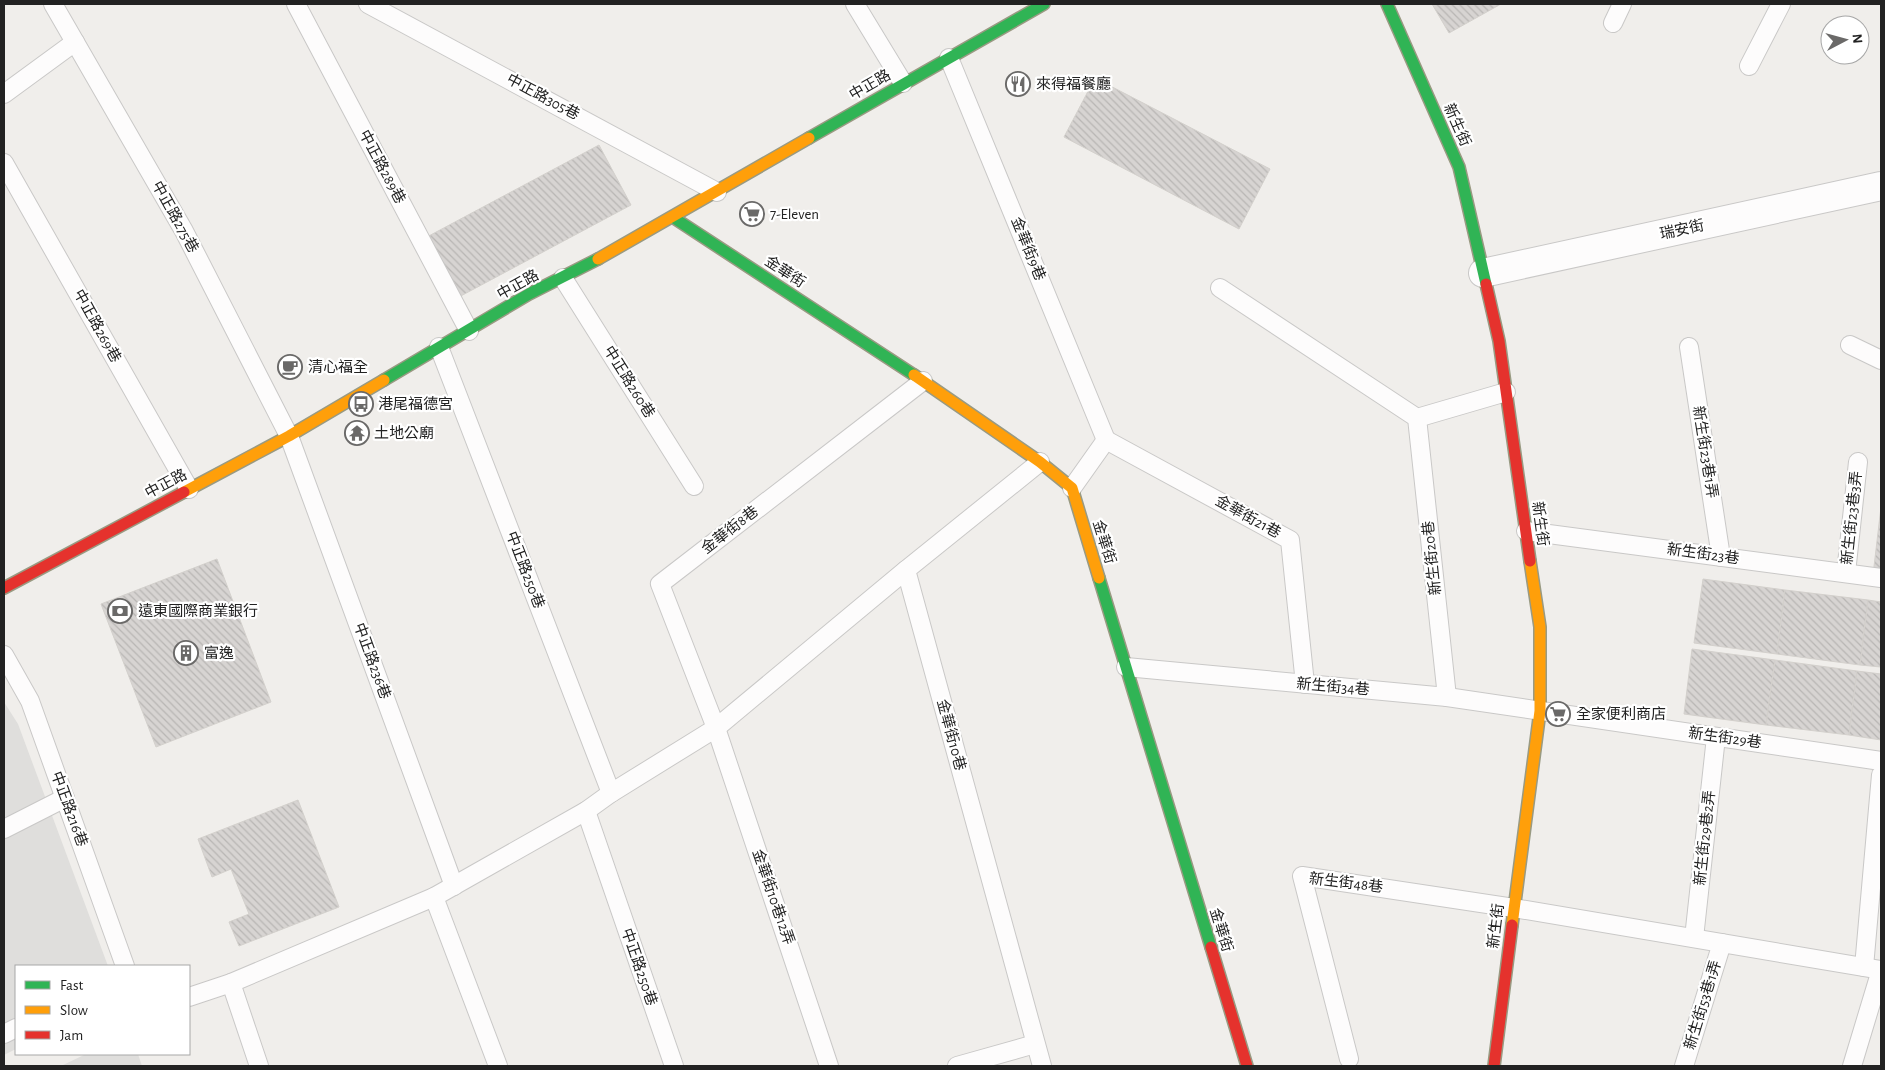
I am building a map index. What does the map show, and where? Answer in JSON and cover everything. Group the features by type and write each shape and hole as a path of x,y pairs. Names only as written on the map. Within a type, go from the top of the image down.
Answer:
{"street":[{"name":"中正路","path":"5,584 289,436 529,294 563,278 674,218 903,83 1044,4"},
{"name":"新生街","path":"1387,4 1459,167 1498,341 1540,627 1540,711 1494,1066"},
{"name":"瑞安街","path":"1483,273 1881,186"},
{"name":"金華街","path":"674,218 923,381 1040,462 1072,488 1247,1066"}],"lane":[{"name":"中正路275巷","path":"53,4 184,231 289,436"},
{"name":"中正路289巷","path":"296,4 469,331"},
{"name":"中正路305巷","path":"368,4 717,192"},
{"path":"855,4 903,83"},
{"path":"1613,23 1622,4"},
{"path":"1749,66 1781,4"},
{"path":"4,94 75,42"},
{"name":"金華街9巷","path":"949,58 1106,440"},
{"name":"中正路269巷","path":"4,163 189,489"},
{"name":"中正路260巷","path":"563,278 694,486"},
{"path":"1220,288 1417,418 1506,392"},
{"path":"1850,345 1881,360"},
{"name":"中正路250巷","path":"439,347 611,793"},
{"name":"新生街23巷1弄","path":"1689,347 1721,557"},
{"name":"金華街8巷","path":"716,728 660,584 923,381"},
{"name":"新生街20巷","path":"1417,418 1447,697"},
{"name":"中正路236巷","path":"289,436 454,886"},
{"path":"1072,488 1106,440"},
{"name":"金華街21巷","path":"1106,440 1290,540 1305,684"},
{"path":"190,997 231,983 434,897 586,811 611,793 716,728 906,570 1040,462"},
{"name":"新生街23巷3弄","path":"1846,573 1858,462"},
{"name":"新生街23巷","path":"1526,530 1881,578"},
{"name":"金華街10巷","path":"906,570 1042,1066"},
{"name":"中正路216巷","path":"4,655 30,701 125,965"},
{"name":"新生街34巷","path":"1126,667 1447,697 1540,711"},
{"name":"新生街29巷","path":"1540,711 1881,761"},
{"name":"金華街10巷12弄","path":"716,728 829,1066"},
{"name":"新生街29巷2弄","path":"1694,938 1716,737"},
{"path":"1852,1066 1875,969 1881,775"},
{"path":"4,829 65,798"},
{"name":"中正路250巷","path":"586,811 674,1066"},
{"name":"新生街48巷","path":"1349,1059 1302,876 1514,908"},
{"path":"434,897 498,1066"},
{"path":"1514,908 1875,969"},
{"name":"新生街53巷1弄","path":"1684,1066 1722,943"},
{"path":"231,983 259,1066"},
{"path":"957,1066 1035,1044"}],"shaded area":[{"path":"4,702 18,724 108,965 15,965 15,1050 4,1055"},
{"path":"84,1055 138,1055 142,1066 61,1066"}],"building":[{"path":"1432,4 1501,4 1449,33"},
{"path":"1095,78 1270,169 1239,229 1064,137"},
{"path":"599,145 631,205 457,298 425,238"},
{"path":"1881,507 1881,576 1873,575"},
{"name":"富逸","path":"217,559 271,702 156,747 101,604"},
{"path":"1703,579 1785,590 1777,654 1694,643"},
{"path":"1785,590 1868,600 1860,665 1777,654"},
{"path":"1868,600 1881,602 1881,667 1860,665"},
{"path":"1692,649 1775,660 1766,725 1684,714"},
{"path":"1775,660 1857,671 1849,735 1766,725"},
{"path":"1857,671 1881,674 1881,740 1849,735"},
{"path":"298,800 339,907 239,946 229,922 249,914 231,869 212,877 198,839"}],"traffic: fast":[{"path":"809,138 1044,4"},
{"path":"1387,4 1459,167 1486,284"},
{"path":"674,218 914,375"},
{"path":"384,380 529,294 598,259"},
{"path":"1099,578 1211,947"}],"traffic: slow":[{"path":"598,259 809,138"},
{"path":"914,375 1040,462 1072,488 1099,578"},
{"path":"184,492 289,436 384,380"},
{"path":"1512,925 1540,711 1540,627 1530,561"}],"traffic: jam":[{"path":"1486,284 1499,341 1530,561"},
{"path":"4,588 184,492"},
{"path":"1494,1066 1512,925"},
{"path":"1211,947 1247,1066"}],"place":[{"name":"來得福餐廳","path":"1018,84"},
{"name":"7-Eleven","path":"752,214"},
{"name":"清心福全","path":"290,367"},
{"name":"港尾福德宮","path":"361,404"},
{"name":"土地公廟","path":"357,433"},
{"name":"遠東國際商業銀行","path":"120,611"},
{"name":"富逸","path":"186,653"},
{"name":"全家便利商店","path":"1558,714"}]}
